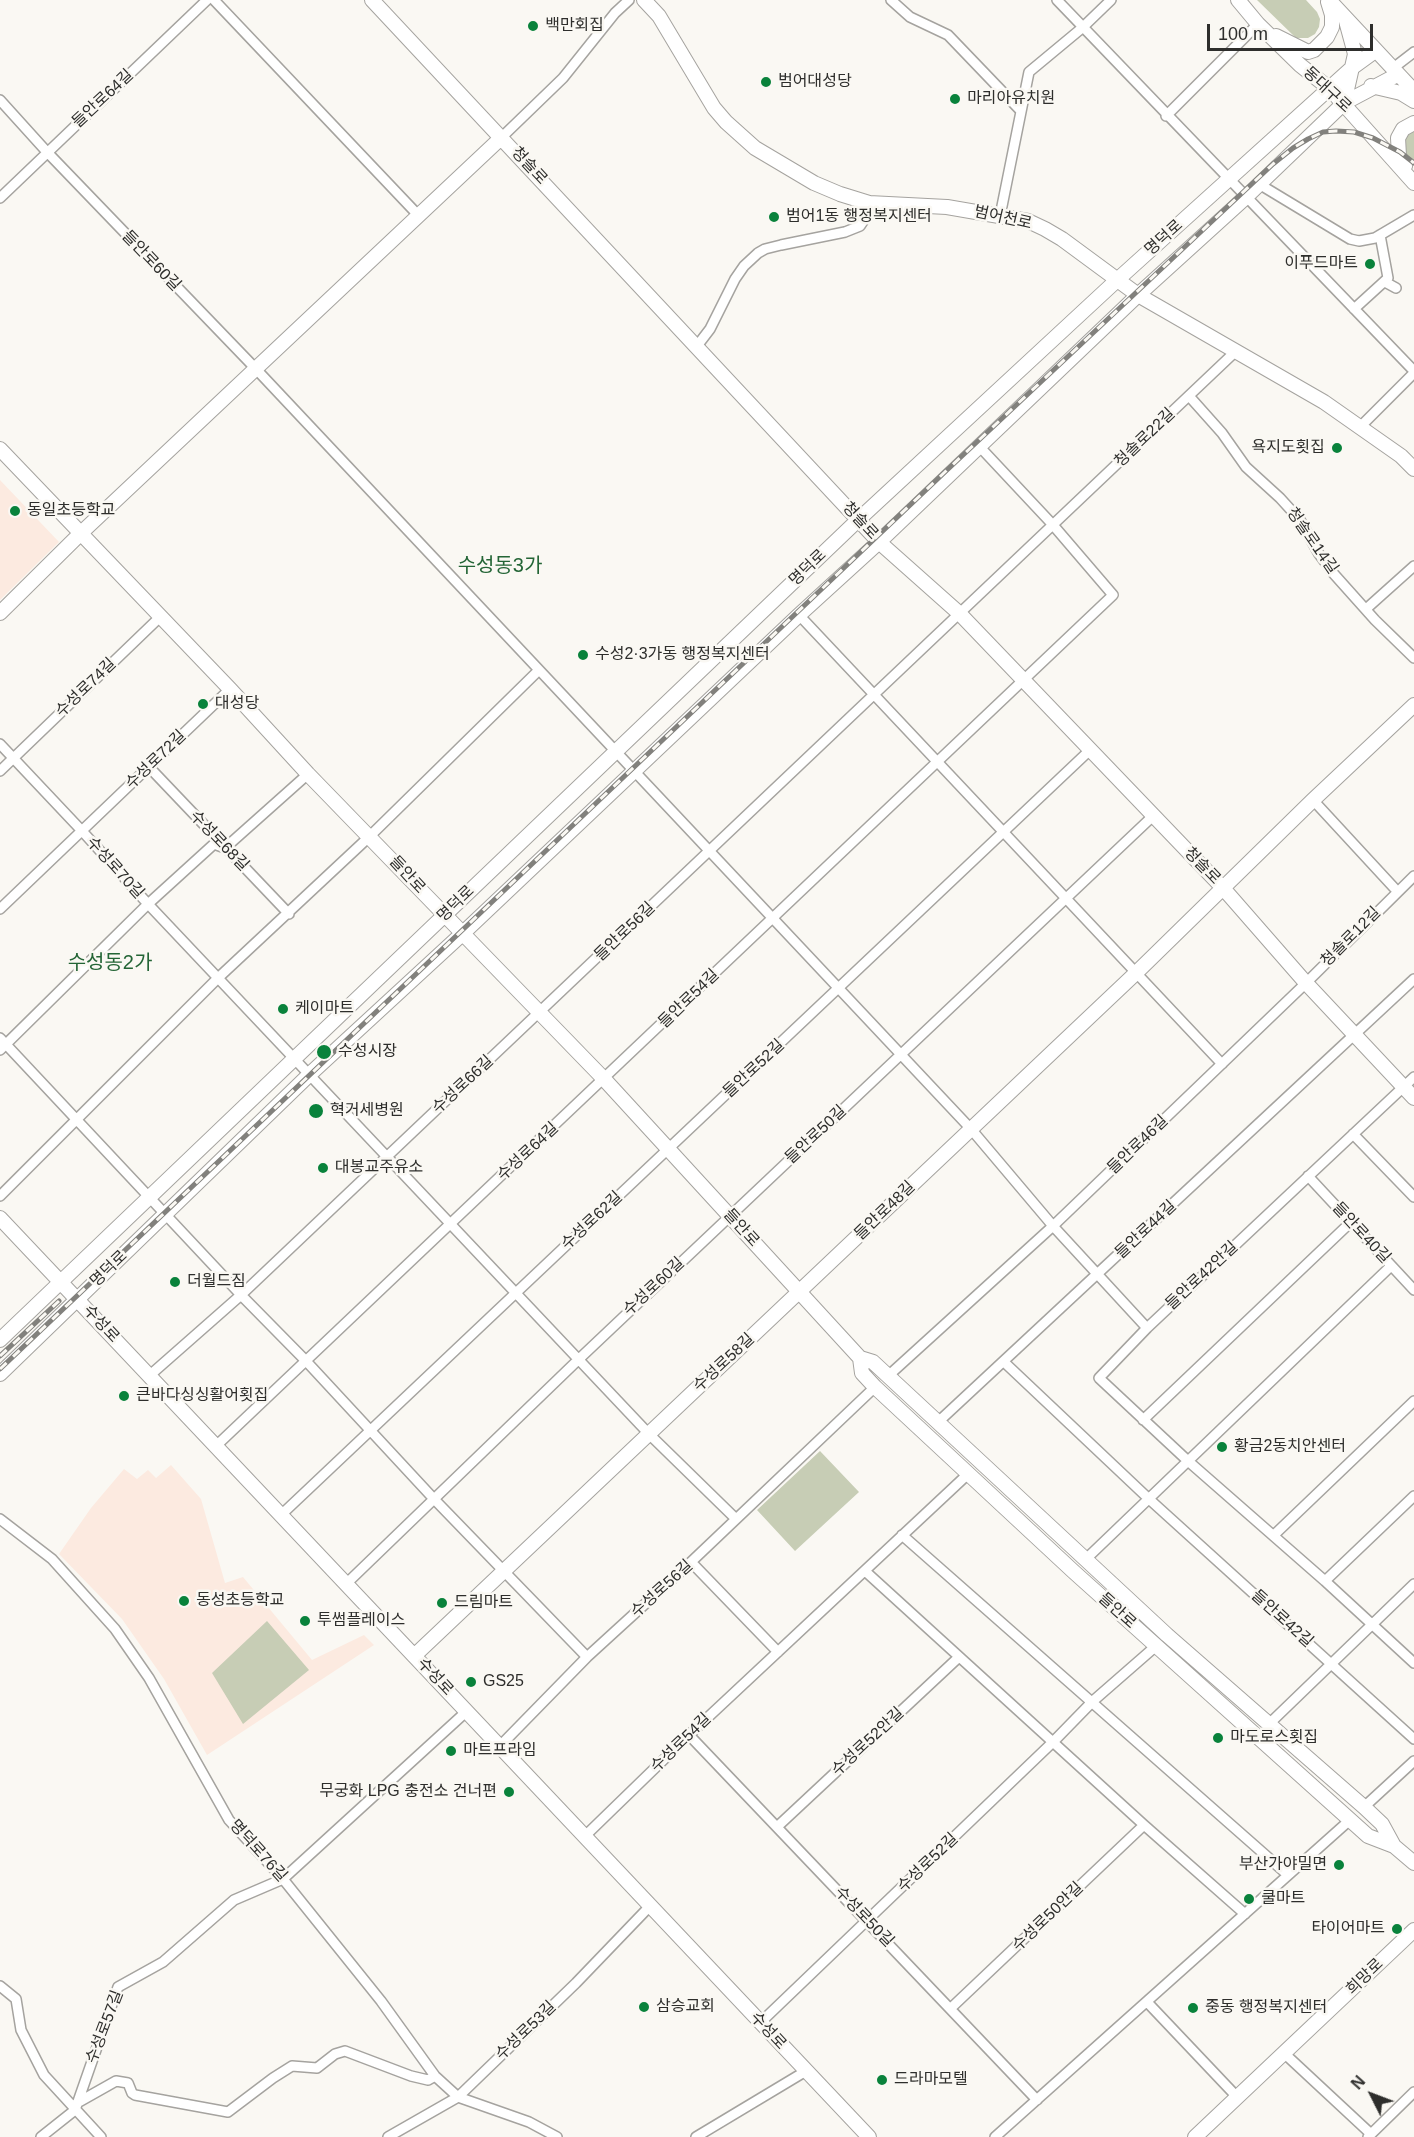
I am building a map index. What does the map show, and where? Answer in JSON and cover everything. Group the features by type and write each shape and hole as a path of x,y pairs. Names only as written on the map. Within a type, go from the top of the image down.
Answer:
{"main road":[{"name":"청솔로","path":"372,0 879,542 960,614 1223,888 1354,1036 1414,1098"},
{"name":"범어천로","path":"644,0 659,16 714,108 726,122 756,148 814,183 869,203 947,207 1028,221 1054,234 1137,295 1324,402 1401,456 1414,469"},
{"name":"동대구로","path":"1238,0 1300,66 1344,103 1414,183"},
{"path":"1262,28 1308,52 1314,50 1327,37 1332,27 1331,7 1328,0"},
{"path":"1328,0 1414,91"},
{"path":"1344,103 1355,54 1345,18"},
{"name":"명덕로","path":"0,1341 858,520 1116,281 1353,67 1375,51"},
{"name":"명덕로","path":"0,1374 310,1074 879,542 1137,295 1344,103 1395,72"},
{"path":"1330,89 1348,85 1373,86 1401,93 1414,101"},
{"path":"1414,123 1403,129 1398,138 1399,156 1414,183"},
{"path":"0,614 81,533 502,137"},
{"name":"들안로","path":"0,449 230,689 308,774 604,1079 860,1358 873,1362 1167,1635 1364,1807 1382,1824 1394,1846"},
{"path":"1223,888 1312,800 1414,705"},
{"name":"들안로48길","path":"800,1293 1223,888"},
{"name":"수성로","path":"0,1218 869,2137"},
{"name":"수성로58길","path":"414,1656 800,1293"},
{"name":"들안로","path":"860,1358 862,1373 875,1387 1156,1646 1368,1836 1394,1846 1414,1863"},
{"name":"희망로","path":"1195,2137 1414,1930"}],"street":[{"name":"들안로64길","path":"0,198 207,0"},
{"path":"214,0 419,216"},
{"path":"502,137 563,78 615,13 629,0"},
{"path":"891,0 910,16 948,35 1020,110"},
{"path":"1057,0 1414,372 1360,427"},
{"path":"1000,216 1029,72 1082,28 1111,0"},
{"path":"1166,116 1262,28"},
{"path":"1395,72 1414,52"},
{"name":"들안로60길","path":"0,100 634,771"},
{"path":"1259,184 1350,239 1364,242 1414,215"},
{"path":"697,346 710,329 735,279 744,266 758,253 765,249 845,232 860,226 866,217 869,203"},
{"path":"1354,309 1385,282 1389,273 1380,235"},
{"path":"1385,282 1396,288"},
{"name":"청솔로22길","path":"960,614 1236,351"},
{"name":"청솔로14길","path":"1189,396 1222,433 1246,467 1300,520 1319,554 1366,609 1414,658"},
{"path":"980,446 1053,525"},
{"name":"들안로54길","path":"604,1079 1113,595 1053,525"},
{"path":"1366,609 1414,566"},
{"name":"들안로56길","path":"540,1013 960,614"},
{"path":"799,615 1222,1064"},
{"name":"수성로74길","path":"0,771 160,618"},
{"path":"0,1196 219,978 289,914 539,670"},
{"name":"수성로72길","path":"0,909 230,689"},
{"path":"0,744 83,832"},
{"name":"들안로52길","path":"669,1149 1090,750"},
{"name":"수성로68길","path":"149,767 289,914"},
{"path":"634,771 972,1129 1053,1226 1147,1328"},
{"path":"225,848 308,774"},
{"path":"1312,800 1397,891"},
{"name":"들안로50길","path":"730,1216 1153,816"},
{"name":"수성로70길","path":"83,832 148,904"},
{"name":"수성로70길","path":"2,1044 214,844 225,848"},
{"name":"청솔로12길","path":"1306,983 1414,876"},
{"path":"148,904 649,1434 736,1519"},
{"path":"1354,1036 1414,979"},
{"name":"들안로46길","path":"888,1376 1053,1226 1306,983"},
{"name":"수성로66길","path":"150,1376 241,1295 540,1013"},
{"name":"들안로44길","path":"937,1423 1354,1036"},
{"path":"2,1044 78,1119 433,1498 587,1657"},
{"name":"들안로42안길","path":"1188,1461 1099,1378 1147,1328 1414,1077"},
{"name":"수성로64길","path":"216,1446 604,1079"},
{"path":"1353,1134 1414,1197"},
{"name":"수성로62길","path":"281,1515 669,1149"},
{"name":"들안로40길","path":"1308,1176 1414,1290"},
{"name":"수성로60길","path":"346,1584 433,1498 730,1216"},
{"path":"1143,1420 1351,1222"},
{"path":"1086,1559 1391,1266"},
{"name":"들안로42길","path":"1004,1362 1149,1499 1414,1740"},
{"name":"수성로56길","path":"500,1746 587,1657 691,1562 875,1387"},
{"path":"1274,1535 1414,1401"},
{"path":"1188,1461 1274,1535 1414,1663"},
{"name":"수성로54길","path":"585,1836 689,1735 968,1474"},
{"path":"1325,1581 1414,1496"},
{"name":"명덕로76길","path":"0,1520 52,1559 115,1629 149,1678 229,1820 283,1879 381,2001 435,2076 458,2097 529,2122 557,2137"},
{"path":"902,1535 1288,1875"},
{"path":"691,1562 778,1652"},
{"path":"865,1571 1245,1914"},
{"path":"1269,1724 1414,1584"},
{"name":"수성로52길","path":"761,2022 1093,1701 1156,1646"},
{"name":"수성로52안길","path":"778,1826 959,1657"},
{"name":"수성로57길","path":"76,2106 117,1987 163,1962 234,1900 283,1879 467,1711"},
{"name":"수성로50길","path":"689,1735 1037,2100"},
{"path":"1364,1807 1414,1761"},
{"path":"995,2137 1351,1819"},
{"name":"수성로50안길","path":"951,2008 1144,1825"},
{"name":"수성로53길","path":"388,2137 458,2097 576,1983 650,1906"},
{"path":"0,1986 16,1999 21,2030 44,2075 76,2106 101,2137"},
{"path":"1147,2002 1238,2098"},
{"path":"41,2137 76,2106 116,2080 128,2083 135,2095 228,2112 292,2066 317,2068 335,2054 345,2051 411,2076 428,2080 435,2076"},
{"path":"1285,2054 1370,2136 1414,2092"},
{"path":"696,2137 806,2071"}],"shaded area":[{"name":"동일초등학교","path":"0,480 59,542 0,600"},
{"name":"동성초등학교","path":"171,1465 201,1499 225,1583 243,1577 312,1660 364,1635 374,1645 207,1755 164,1679 122,1619 59,1554 91,1508 124,1469 137,1479 148,1470 156,1478"}],"green space":[{"path":"1257,0 1306,0 1317,12 1320,19 1319,27 1315,34 1308,38 1296,38"},
{"path":"1414,130 1414,165 1406,156 1405,137"},
{"path":"820,1451 859,1492 795,1551 757,1510"},
{"path":"267,1621 309,1670 243,1724 212,1673"}],"railway":[{"path":"0,1369 947,470 1273,164 1308,139 1323,132 1336,131 1354,132 1373,138 1400,152 1414,163"},
{"path":"0,1356 59,1301"}],"place":[{"name":"백만회집","path":"533,26"},
{"name":"범어대성당","path":"766,82"},
{"name":"마리아유치원","path":"955,99"},
{"name":"범어1동 행정복지센터","path":"774,217"},
{"name":"이푸드마트","path":"1370,264"},
{"name":"욕지도횟집","path":"1337,448"},
{"name":"동일초등학교","path":"15,511"},
{"name":"수성2·3가동 행정복지센터","path":"583,655"},
{"name":"대성당","path":"203,704"},
{"name":"케이마트","path":"283,1009"},
{"name":"수성시장","path":"324,1052"},
{"name":"혁거세병원","path":"316,1111"},
{"name":"대봉교주유소","path":"323,1168"},
{"name":"더월드짐","path":"175,1282"},
{"name":"큰바다싱싱활어횟집","path":"124,1396"},
{"name":"황금2동치안센터","path":"1222,1447"},
{"name":"동성초등학교","path":"184,1601"},
{"name":"드림마트","path":"442,1603"},
{"name":"투썸플레이스","path":"305,1621"},
{"name":"GS25","path":"471,1682"},
{"name":"마도로스횟집","path":"1218,1738"},
{"name":"마트프라임","path":"451,1751"},
{"name":"무궁화 LPG 충전소 건너편","path":"509,1792"},
{"name":"부산가야밀면","path":"1339,1865"},
{"name":"쿨마트","path":"1249,1899"},
{"name":"타이어마트","path":"1397,1929"},
{"name":"삼승교회","path":"644,2007"},
{"name":"중동 행정복지센터","path":"1193,2008"},
{"name":"드라마모텔","path":"882,2080"}],"district":[{"name":"수성동3가","path":"500,566"},
{"name":"수성동2가","path":"110,963"}]}
